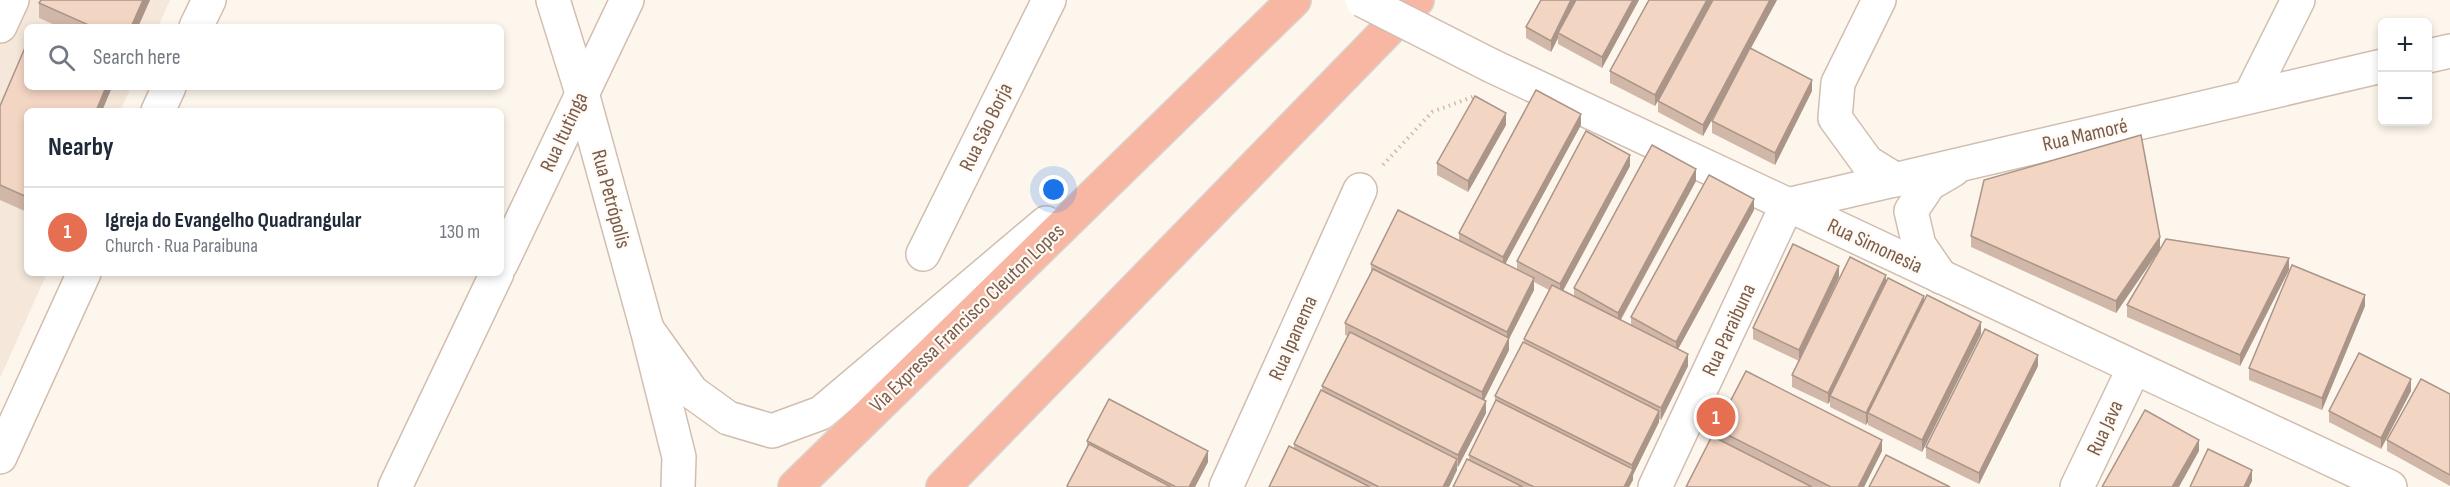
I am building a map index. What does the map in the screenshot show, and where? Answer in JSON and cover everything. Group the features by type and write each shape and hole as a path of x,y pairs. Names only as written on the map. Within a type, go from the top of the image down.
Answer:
{"highway":[{"name":"Via Expressa Francisco Cleuton Lopes","path":"795,487 1294,0"},
{"path":"943,487 1417,0"}],"street":[{"path":"0,26 12,0"},
{"path":"197,24 208,0"},
{"name":"Rua Petrópolis","path":"553,0 582,93 647,329 679,457 678,487"},
{"name":"Rua Itutinga","path":"504,258 627,0"},
{"name":"Rua São Borja","path":"923,254 1049,0"},
{"name":"Rua Simonesia","path":"1362,0 1496,68 2390,487"},
{"path":"1879,0 1838,83 1835,118 1867,162 1896,180"},
{"path":"2250,96 2298,0"},
{"path":"2432,55 2450,51"},
{"name":"Rua Mamoré","path":"1787,205 2378,67"},
{"path":"159,108 168,90"},
{"path":"647,329 692,393 728,418 772,431 821,413 1167,122"},
{"path":"1941,277 1919,245 1911,211 1929,184 1965,163"},
{"name":"Rua Ipanema","path":"1227,487 1360,190"},
{"name":"Rua Paraibuna","path":"1655,487 1787,205"},
{"path":"0,457 83,276"},
{"path":"395,487 496,276"},
{"name":"Rua Java","path":"2077,487 2133,368"}],"path":[{"path":"1360,190 1432,112 1471,100 1487,87 1496,68"}],"shaded area":[{"path":"0,0 170,0 159,24 24,24 24,90 130,90 121,108 24,108 24,276 46,276 0,378"}],"building":[{"path":"41,0 143,0 132,24 86,24 39,3"},
{"path":"1541,0 1571,0 1551,41 1526,27"},
{"path":"1576,0 1633,0 1602,57 1558,33"},
{"path":"1649,0 1707,0 1655,95 1610,71"},
{"path":"1713,0 1770,0 1703,125 1658,101"},
{"path":"1750,48 1812,80 1775,153 1712,121"},
{"path":"24,50 24,90 105,90 97,108 24,108 24,196 0,185 0,106"},
{"path":"1536,90 1581,114 1503,257 1459,233"},
{"path":"1475,96 1506,113 1468,181 1437,163"},
{"path":"1586,131 1630,155 1560,284 1517,261"},
{"path":"2141,135 2160,237 2116,301 1971,236 1984,180"},
{"path":"1652,145 1696,169 1618,313 1574,288"},
{"path":"1709,175 1754,199 1676,342 1631,317"},
{"path":"1398,210 1534,278 1507,332 1371,264"},
{"path":"2166,239 2289,258 2240,355 2127,305"},
{"path":"1793,244 1839,266 1799,350 1753,328"},
{"path":"1850,257 1886,275 1828,393 1792,375"},
{"path":"2292,265 2365,295 2322,398 2249,368"},
{"path":"1373,269 1509,338 1482,392 1345,323"},
{"path":"1888,278 1924,296 1866,413 1830,396"},
{"path":"1552,285 1688,354 1661,408 1524,339"},
{"path":"1927,295 1981,322 1922,440 1868,413"},
{"path":"1985,329 2038,355 1979,473 1926,447"},
{"path":"1350,332 1486,401 1458,455 1322,386"},
{"path":"1523,342 1659,411 1632,465 1495,396"},
{"path":"2359,353 2411,379 2381,438 2329,411"},
{"path":"1746,371 1882,440 1858,487 1831,487 1716,429"},
{"path":"2421,379 2450,394 2450,475 2387,440"},
{"path":"1321,390 1457,459 1443,487 1379,487 1294,444"},
{"path":"1109,399 1208,451 1189,487 1176,487 1087,441"},
{"path":"1496,400 1633,469 1624,487 1534,487 1469,455"},
{"path":"2145,410 2199,440 2172,487 2102,487"},
{"path":"1712,436 1812,487 1686,487"},
{"path":"1089,444 1171,487 1067,486"},
{"path":"1289,446 1370,487 1269,487"},
{"path":"2208,449 2252,470 2244,487 2190,487"},
{"path":"1886,455 1950,487 1869,487"},
{"path":"1467,459 1523,487 1453,487"}],"place":[{"name":"Igreja do Evangelho Quadrangular","path":"1716,417"}]}
